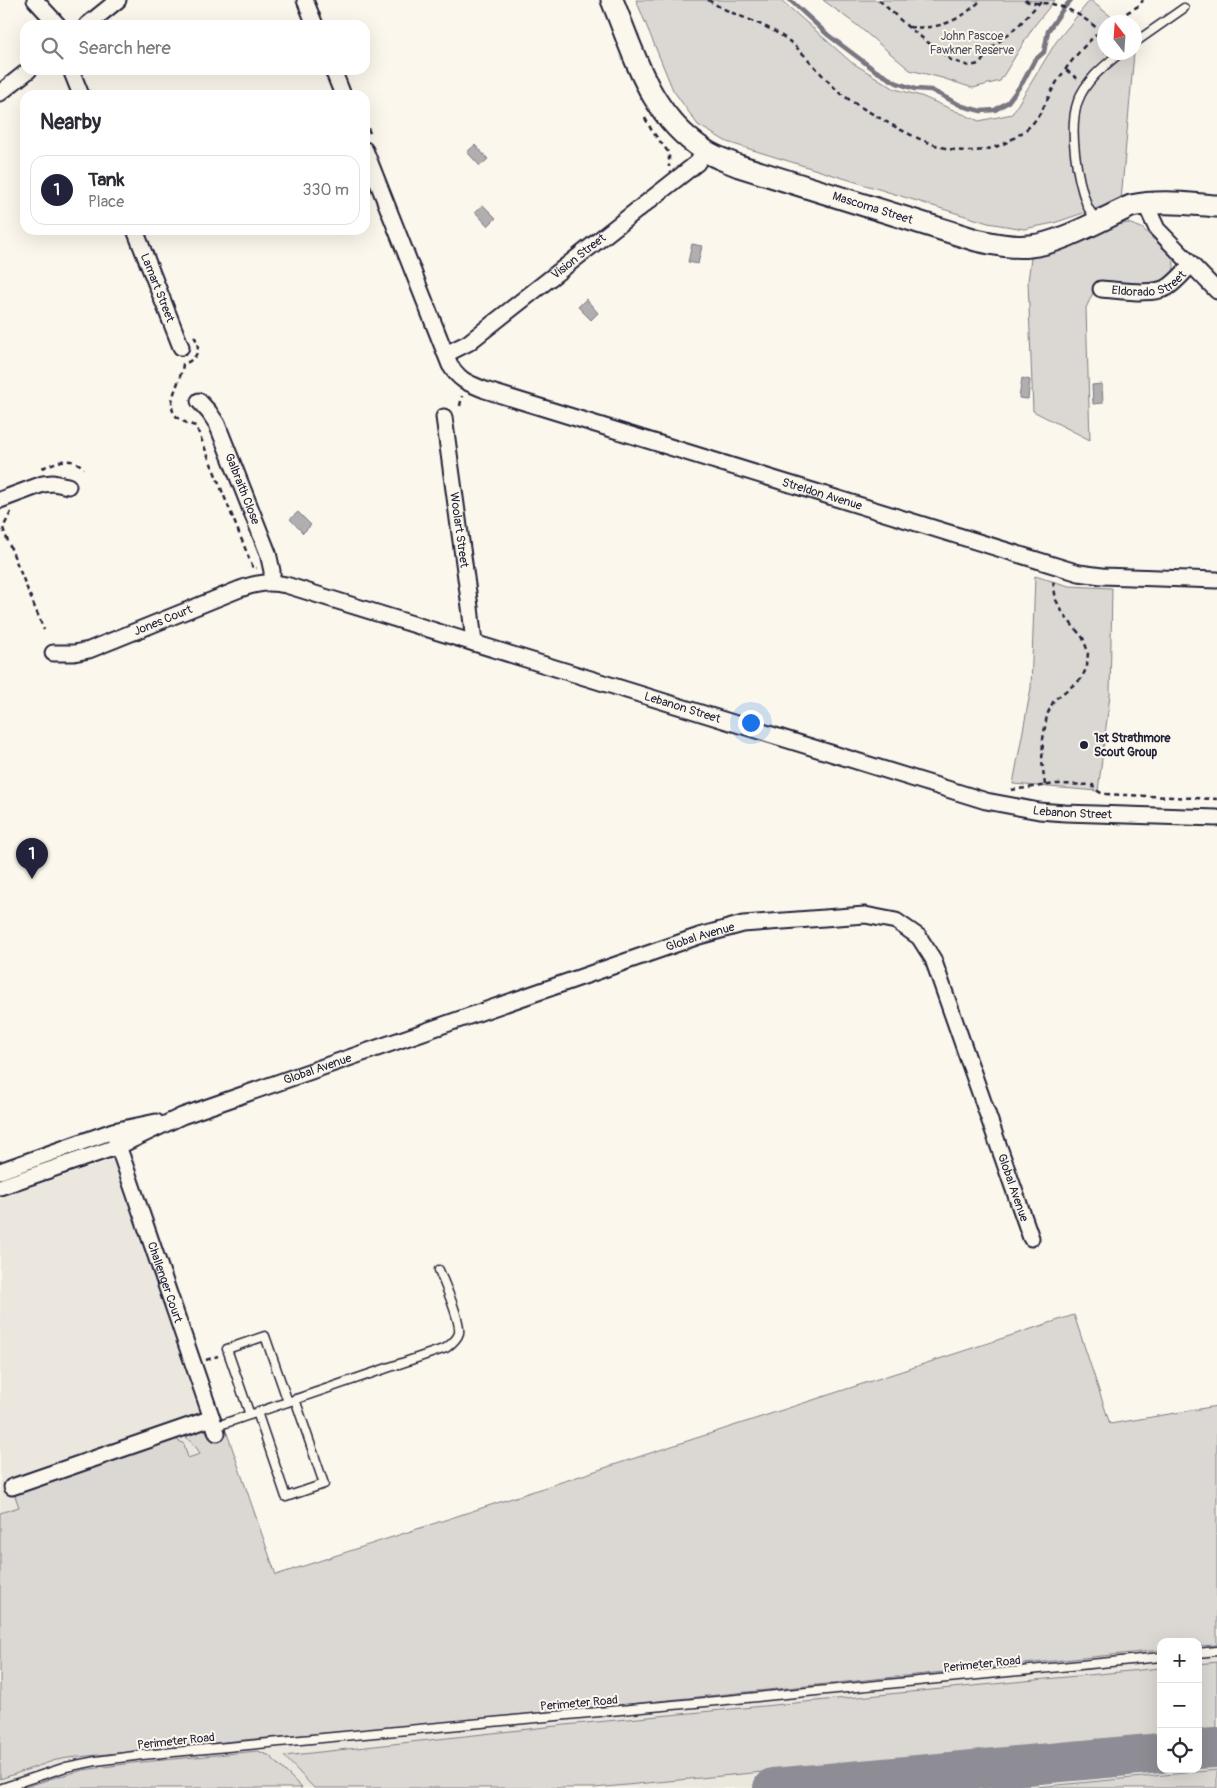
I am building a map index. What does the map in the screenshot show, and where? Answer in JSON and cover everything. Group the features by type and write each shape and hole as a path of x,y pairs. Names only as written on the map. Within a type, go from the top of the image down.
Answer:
{"main road":[{"name":"Mascoma Street","path":"612,0 655,102 674,127 705,152 739,166 976,240 1001,246 1031,246 1046,243 1131,206 1145,203 1161,202 1217,206"}],"street":[{"path":"35,0 53,20"},
{"path":"93,20 118,0"},
{"path":"305,0 313,20"},
{"path":"0,93 23,75"},
{"path":"73,75 79,90"},
{"path":"335,75 341,90"},
{"path":"370,147 446,354"},
{"name":"Vision Street","path":"446,354 468,343 697,163 705,152"},
{"name":"Eldorado Street","path":"1145,203 1157,229 1217,292"},
{"name":"Lamart Street","path":"137,235 181,347"},
{"name":"Eldorado Street","path":"1101,289 1148,292 1160,290 1173,283 1191,265"},
{"name":"Streldon Avenue","path":"446,354 450,365 460,379 485,390 1079,573 1102,576 1217,580"},
{"name":"Galbraith Close","path":"199,401 217,424 268,553 272,575"},
{"name":"Woolart Street","path":"444,417 474,643"},
{"path":"3,499 43,484 53,483 68,486"},
{"name":"Lebanon Street","path":"272,575 474,643 986,801 1039,811 1065,813 1217,818"},
{"name":"Jones Court","path":"53,653 74,653 89,650 257,583 272,575"},
{"name":"Global Avenue","path":"0,1187 120,1146 182,1116 699,936 744,924 865,915 896,921 918,938 933,959 1030,1238"},
{"name":"Global Avenue","path":"0,1171 113,1131 182,1116"},
{"name":"Challenger Court","path":"113,1131 120,1146 214,1426"},
{"path":"12,1487 214,1426"}],"lane":[{"path":"1142,37 1184,8"},
{"path":"1097,221 1088,207 1084,196 1074,144 1074,119 1078,101 1089,81 1110,60"},
{"path":"214,1426 446,1348 456,1340 459,1334 458,1323 439,1270"},
{"path":"264,1336 324,1484 286,1497 228,1352 227,1349 264,1336"},
{"path":"1202,1653 1217,1652"},
{"name":"Perimeter Road","path":"2,1788 66,1767 142,1755 716,1702 1157,1657"}],"path":[{"path":"708,0 775,31 790,42 843,95 869,112 928,143 951,150 971,152 992,147 1012,138 1030,126 1075,56 1097,34"},
{"path":"879,0 908,27 950,60 969,66 980,64 990,50 1018,26 1041,1"},
{"path":"908,27 926,29 944,25 964,15 981,0"},
{"path":"1025,0 1028,3 1041,1 1054,4 1087,19 1097,28"},
{"path":"1123,15 1140,5 1143,0"},
{"path":"667,171 669,167"},
{"path":"189,331 196,339 198,350 192,360 183,364 172,398 174,411 177,418 196,426 253,568 272,575"},
{"path":"460,406 463,394"},
{"path":"40,469 66,460 79,464 84,468"},
{"path":"3,499 11,511 3,528 44,630"},
{"path":"1045,786 1042,762 1047,715 1054,700 1081,679 1087,667 1088,652 1083,638 1064,615 1056,600 1052,578"},
{"path":"1004,791 1045,786 1092,785 1094,789 1103,794 1217,799"},
{"path":"193,1364 228,1352"}],"shaded area":[{"path":"475,145 488,159 480,166 467,152"},
{"path":"483,205 496,218 488,226 475,212"},
{"path":"692,244 702,246 698,264 688,262"},
{"path":"586,299 598,313 591,320 578,307"},
{"path":"1022,378 1030,380 1028,399 1019,398"},
{"path":"1102,384 1103,403 1093,404 1092,385"},
{"path":"298,512 311,525 303,533 290,519"},
{"path":"132,1153 326,1724 1157,1646 1157,1773 1202,1773 1202,1642 1217,1640 1217,1788 0,1788 0,1197"}],"green space":[{"path":"636,0 781,0 851,62 895,89 921,96 979,121 1012,114 1056,42 1090,0 1109,15 1097,15 1097,60 1133,60 1121,200 1054,223 1024,229 988,223 727,142 698,125 673,90"},
{"name":"John Pascoe Fawkner Reserve","path":"823,0 1055,0 1034,26 1000,81 973,88 910,70 858,26"},
{"path":"1128,223 1142,228 1172,257 1174,266 1172,274 1166,280 1153,286 1097,284 1086,308 1090,440 1033,411 1028,281 1031,258 1056,251 1117,225"},
{"path":"1035,576 1069,586 1112,588 1110,695 1098,791 1013,784 1031,688"},
{"path":"1074,1315 1110,1424 1217,1406 1217,1645 1202,1646 1202,1638 1157,1638 1157,1650 411,1726 254,1739 68,1758 56,1760 0,1779 0,1513 19,1507 14,1493 172,1437 184,1444 188,1458 200,1454 184,1434 205,1427 209,1438 227,1433 276,1575"},
{"path":"1217,1662 1217,1729 1202,1730 1202,1664"},
{"path":"1157,1668 1157,1734 595,1788 314,1788 284,1756 565,1725"},
{"path":"258,1751 270,1756 302,1788 23,1788 84,1770 132,1763"},
{"path":"1217,1770 1217,1788 1026,1788 1202,1773 1202,1771"}],"waterway":[{"path":"790,0 828,35 876,71 897,83 915,89 931,90 962,106 981,111 995,110 1008,102 1023,82 1034,61 1044,52 1048,31 1071,0"}],"taxiway":[{"path":"1202,1749 1217,1748"},
{"path":"773,1788 1157,1753"}],"place":[{"name":"1st Strathmore Scout Group","path":"1084,745"},
{"name":"Tank","path":"32,879"}]}
